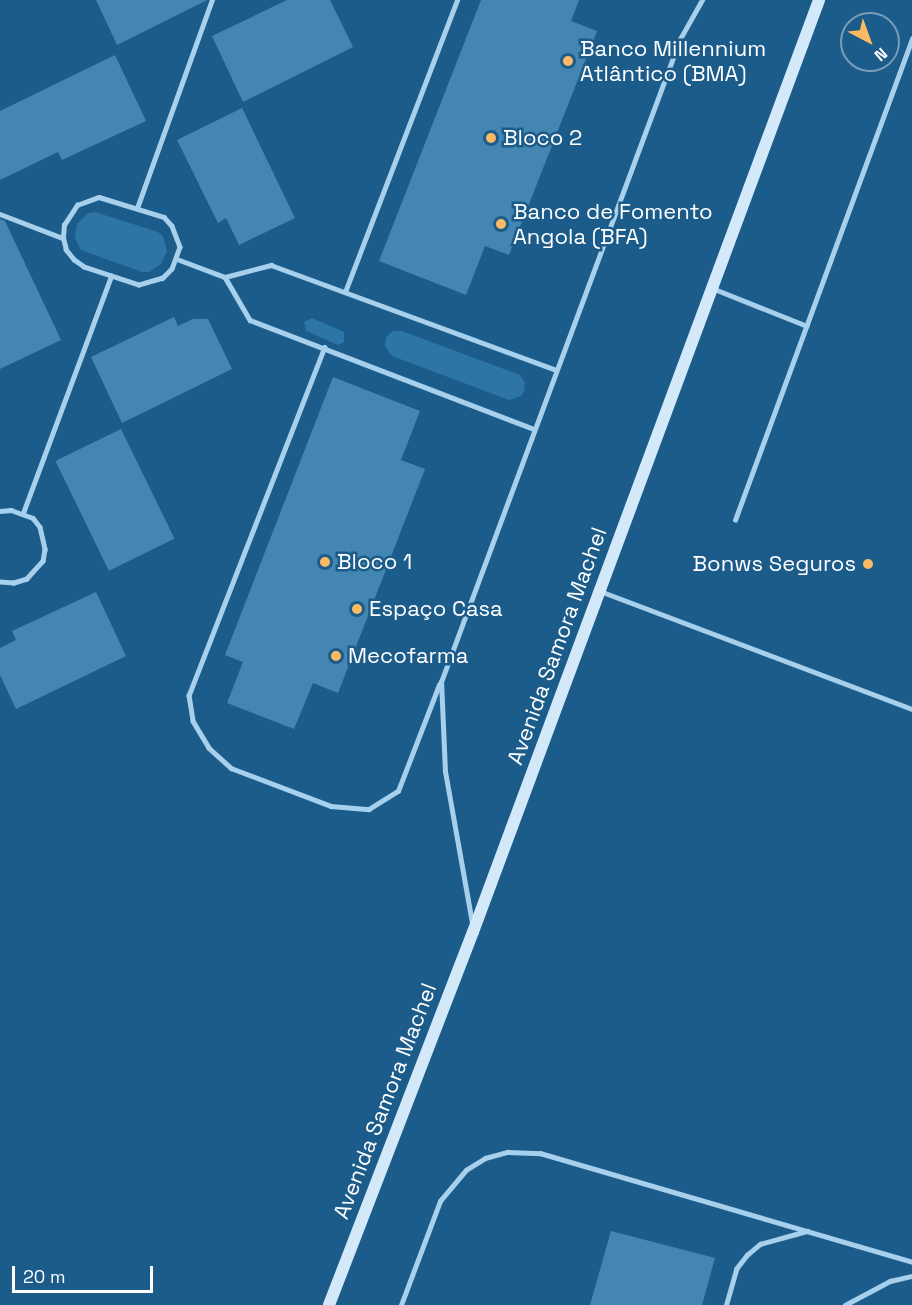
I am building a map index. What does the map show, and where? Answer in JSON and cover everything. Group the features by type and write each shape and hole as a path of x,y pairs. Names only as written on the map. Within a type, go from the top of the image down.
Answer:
{"main road":[{"name":"Avenida Samora Machel","path":"329,1305 473,932 819,0"}],"lane":[{"path":"137,208 212,0"},
{"path":"345,292 457,0"},
{"path":"325,347 189,695 193,721 209,748 231,768 331,806 369,809 398,790 441,682 680,39 702,0"},
{"path":"735,520 912,39"},
{"path":"111,199 137,208 164,217 172,225 180,248 177,259 163,278 139,285 84,267 66,250 63,238 69,214 77,205 88,200 111,199"},
{"path":"0,214 63,238"},
{"path":"177,259 225,277 270,265 556,370"},
{"path":"22,513 111,276"},
{"path":"225,277 250,320 534,429"},
{"path":"712,288 807,326"},
{"path":"0,511 22,513 40,527 44,538 43,561 27,579 15,583 0,582"},
{"path":"600,591 912,709"},
{"path":"441,682 445,772 473,932"},
{"path":"401,1305 440,1201 466,1170 485,1158 507,1152 540,1153 912,1262"},
{"path":"726,1305 736,1269 747,1255 760,1244 807,1231"},
{"path":"845,1305 890,1281 912,1276"}],"shaded area":[{"path":"95,212 158,232 163,236 167,251 161,264 149,272 142,272 81,250 75,238 77,224 88,213"},
{"path":"312,318 344,332 344,342 338,345 306,331 304,322"},
{"path":"393,331 402,331 520,375 525,383 524,392 521,396 509,400 392,356 385,346 386,337"}],"building":[{"path":"96,0 207,0 117,45"},
{"path":"287,0 330,0 353,47 243,102 212,36"},
{"name":"Bloco 2","path":"481,0 579,0 571,21 597,31 509,255 485,246 466,295 379,261"},
{"path":"115,55 146,121 62,160 58,152 0,180 0,111"},
{"path":"242,108 295,218 239,245 226,218 218,223 177,140"},
{"path":"0,219 5,221 61,340 0,369"},
{"path":"174,317 178,326 193,319 208,319 232,369 122,423 91,357"},
{"name":"Bloco 1","path":"333,377 420,411 401,460 425,469 338,693 313,683 294,729 227,703 243,662 225,655"},
{"path":"121,429 174,539 109,571 55,461"},
{"path":"96,592 126,656 16,709 0,675 0,648 16,640 12,631"},
{"path":"611,1231 715,1258 702,1305 590,1305"}],"place":[{"name":"Banco Millennium Atlântico (BMA)","path":"568,61"},
{"name":"Bloco 2","path":"491,138"},
{"name":"Banco de Fomento Angola (BFA)","path":"501,224"},
{"name":"Bloco 1","path":"325,562"},
{"name":"Bonws Seguros","path":"868,564"},
{"name":"Espaço Casa","path":"357,609"},
{"name":"Mecofarma","path":"336,656"}]}
